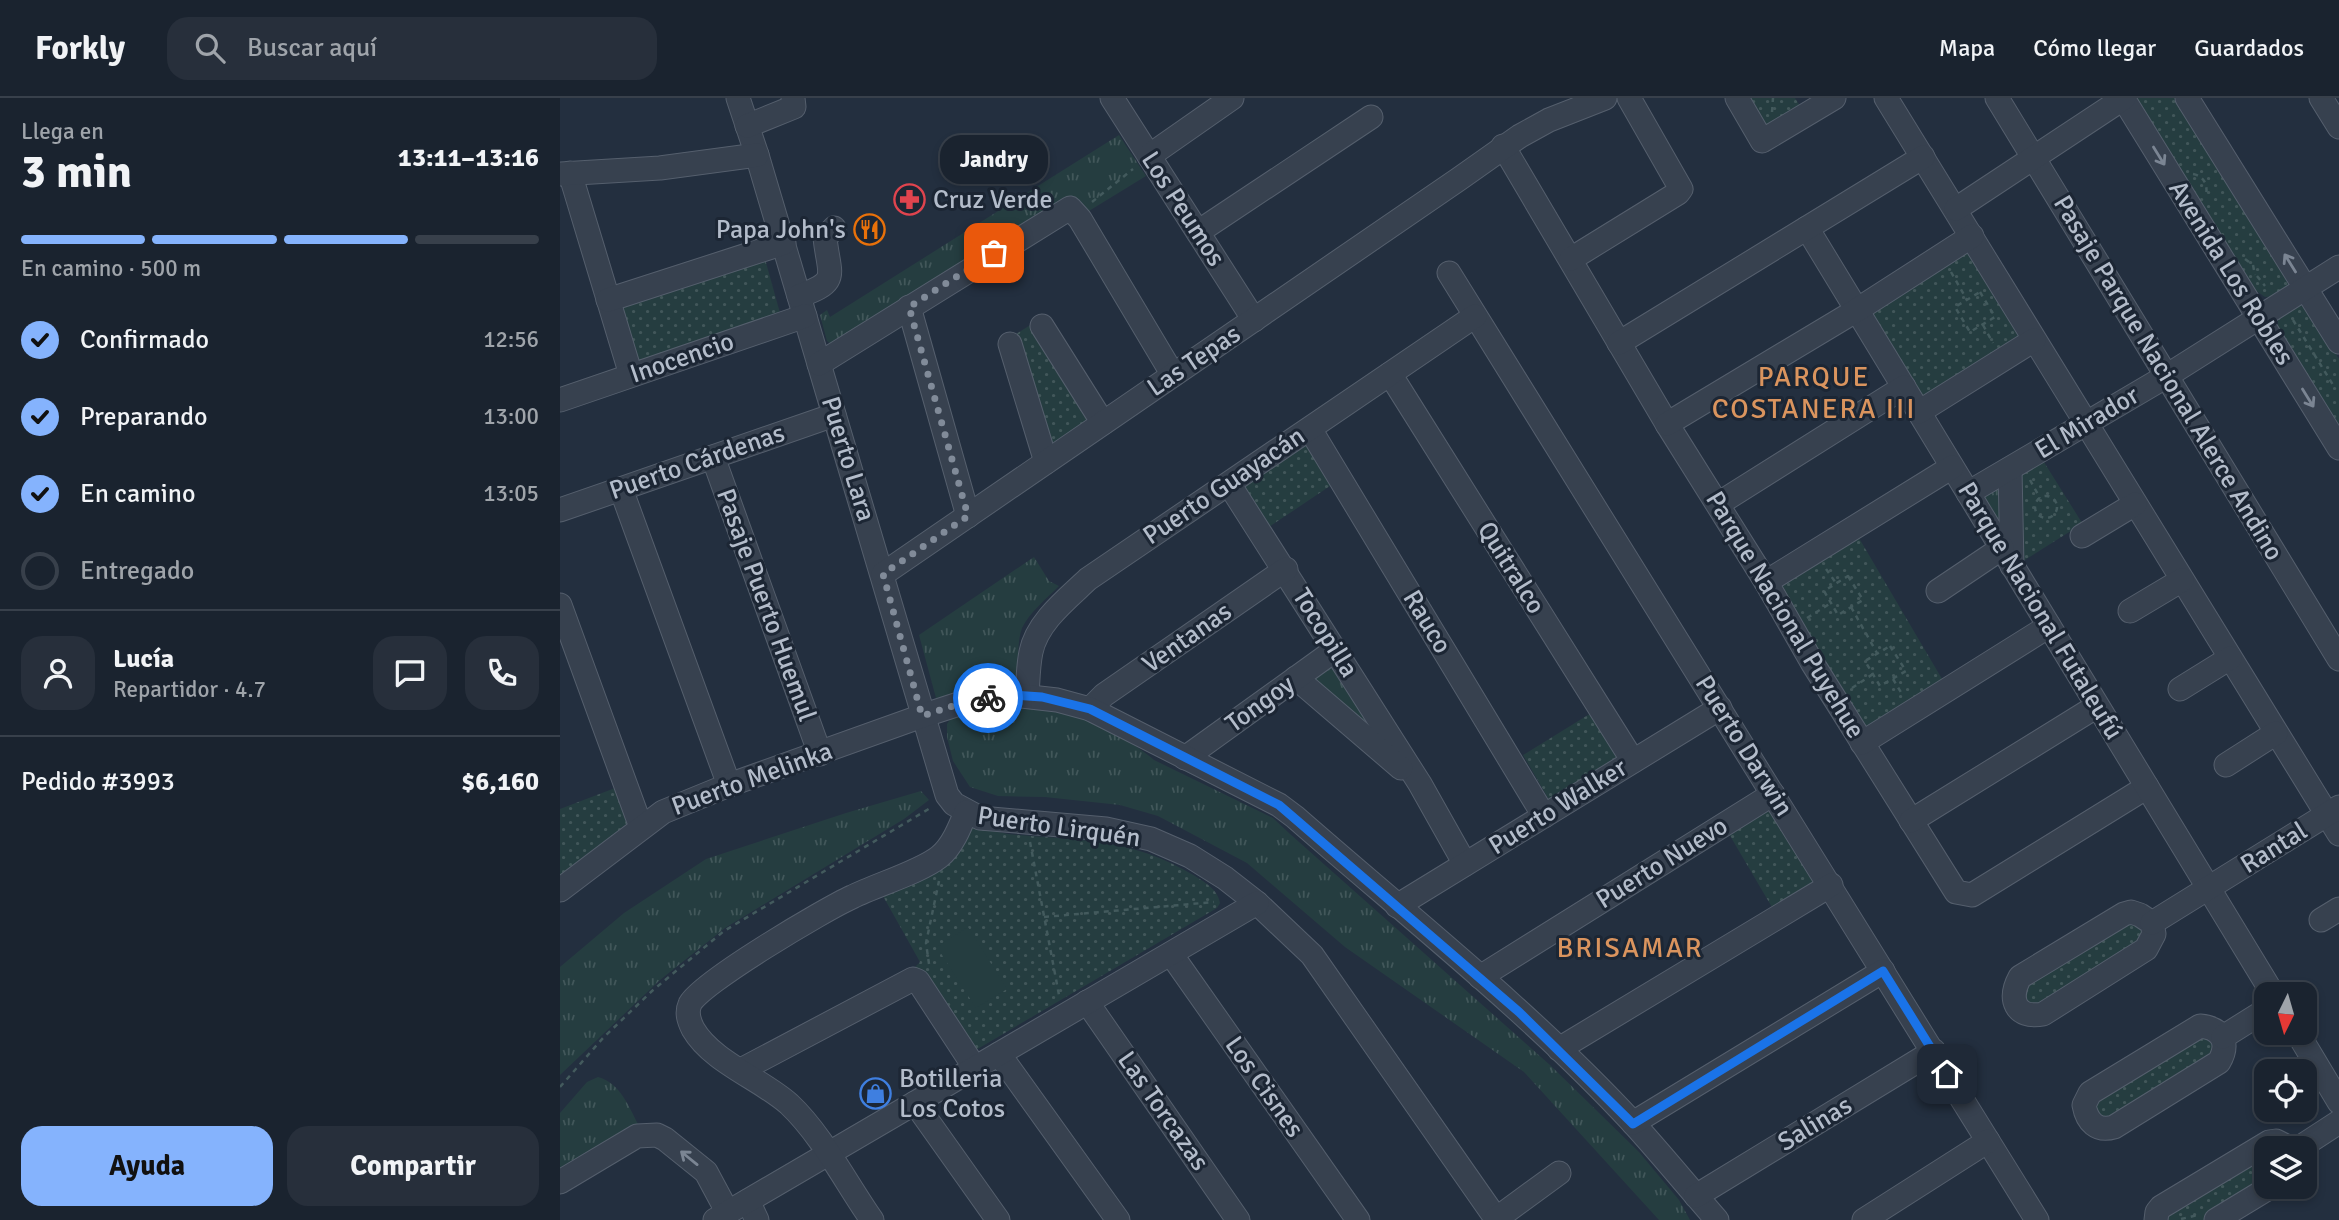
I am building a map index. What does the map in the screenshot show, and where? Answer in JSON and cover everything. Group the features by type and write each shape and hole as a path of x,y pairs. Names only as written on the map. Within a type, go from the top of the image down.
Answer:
{"street":[{"name":"Puerto Lara","path":"737,98 784,243 947,795 966,812"},
{"name":"Los Peumos","path":"1112,98 1254,320"},
{"path":"1149,156 1232,98"},
{"name":"Las Tepas","path":"883,574 1460,179 1503,146 1549,120 1605,98"},
{"path":"1571,259 1681,189 1629,98"},
{"path":"1737,98 1761,140 1765,141 1834,98"},
{"path":"1886,98 2276,733 2335,819"},
{"name":"Pasaje Parque Nacional Alerce Andino","path":"1997,98 2339,659"},
{"path":"1956,209 2124,98"},
{"name":"Avenida Los Robles","path":"2124,98 2339,448"},
{"path":"2187,98 2339,342"},
{"path":"2321,98 2339,127"},
{"path":"747,126 793,103"},
{"path":"1198,232 1371,117"},
{"name":"Parque Nacional Puyehue","path":"1503,146 1667,424 1952,887 1962,895 1972,895 2147,787"},
{"path":"631,375 565,174 660,168 757,155"},
{"path":"1619,343 1923,158"},
{"path":"819,363 1070,208 1173,375"},
{"name":"Inocencio","path":"560,400 631,375 802,306 829,278 831,270 825,238 834,228"},
{"name":"Parque Nacional Futaleufú","path":"1807,228 2266,982"},
{"path":"1667,424 1857,310 1972,236"},
{"path":"608,300 784,243"},
{"name":"El Mirador","path":"1968,493 2165,377 2339,267"},
{"name":"Puerto Darwin","path":"1449,273 2037,1220"},
{"path":"909,307 968,516"},
{"name":"Puerto Guayacán","path":"1027,696 1031,651 1037,635 1088,579 1475,316"},
{"path":"1042,326 1103,423"},
{"path":"1919,412 2034,340"},
{"path":"1010,344 1046,462"},
{"name":"Quitralco","path":"1390,374 1633,761"},
{"path":"1718,504 1904,387"},
{"name":"Puerto Cárdenas","path":"560,510 834,415"},
{"name":"Rauco","path":"1310,429 1544,816"},
{"name":"Pasaje Puerto Huemul","path":"713,457 820,754"},
{"path":"1766,582 1952,467"},
{"name":"El Mirador","path":"2007,557 2010,469"},
{"name":"Tocopilla","path":"1229,484 1286,569 1420,784 1465,864"},
{"path":"621,489 729,785"},
{"path":"2082,536 2135,504"},
{"path":"1938,591 2007,557"},
{"name":"Ventanas","path":"1090,709 1104,695 1286,569"},
{"path":"2130,611 2182,580"},
{"path":"560,605 641,827"},
{"path":"1862,743 2049,626"},
{"name":"Tongoy","path":"1185,758 1335,650"},
{"path":"2180,689 2230,658"},
{"name":"Tocopilla","path":"1296,678 1420,784"},
{"name":"Puerto Melinka","path":"560,890 663,812 729,785 922,716 971,700 999,696 1056,700 1090,709 1279,805 1480,977 1559,1049 1633,1124 1717,1220"},
{"path":"1911,821 2097,706"},
{"name":"Puerto Walker","path":"1397,906 1720,708"},
{"path":"2226,765 2276,733"},
{"name":"Puerto Nuevo","path":"1480,977 1773,794"},
{"name":"Puerto Lirquén","path":"943,854 966,812 987,818 1107,829 1152,839 1209,866 1257,903 1312,955 1496,1219"},
{"name":"Rantal","path":"2152,923 2335,819"},
{"path":"872,1220 815,1135 790,1106 702,1042 687,1015 693,997 766,946 849,898 930,863 943,854"},
{"path":"1559,1049 1830,886"},
{"path":"560,1182 637,1136 657,1135 706,1172 737,1213 828,1154 1257,903"},
{"path":"2132,912 2152,923 2154,934 2146,949 2043,1014 2034,1016 2025,1013 2016,1004 2013,992 2020,977 2124,914 2132,912"},
{"name":"Los Cisnes","path":"1171,954 1358,1220"},
{"path":"1633,1124 1883,971"},
{"path":"741,1070 913,979 918,981 975,1068"},
{"name":"Las Torcazas","path":"1087,1002 1238,1220"},
{"path":"2223,1037 2254,1018"},
{"path":"2200,1026 2213,1029 2223,1037 2225,1043 2218,1062 2114,1127 2099,1129 2087,1117 2084,1105 2090,1093 2200,1026"},
{"path":"2305,1045 2339,1102"},
{"name":"Salinas","path":"1696,1196 1934,1051"},
{"path":"999,1054 1118,1220"},
{"path":"915,1103 998,1220"},
{"path":"2317,1137 2339,1122"},
{"path":"1864,1220 1989,1141"},
{"path":"2156,1220 2161,1206 2254,1151"},
{"path":"1496,1219 1559,1173"},
{"path":"2216,1220 2254,1197"}],"path":[{"path":"1073,210 1095,201 1149,156"},
{"path":"1941,256 1968,300"},
{"path":"2255,273 2265,286"},
{"path":"1980,292 1995,317 1970,332 1955,307 1968,300 1980,292"},
{"path":"2283,303 2335,389"},
{"path":"2044,497 2055,501 2057,508 2054,515 2047,518 2039,516 2035,509 2038,501 2044,497"},
{"path":"1848,576 1863,600 1838,615 1831,603 1824,591 1848,576"},
{"path":"1792,628 1831,603"},
{"path":"1851,607 1878,654"},
{"path":"1890,646 1906,671 1880,686 1865,661 1878,654 1890,646"},
{"path":"1835,699 1873,674"},
{"path":"560,1087 603,1038 652,991 724,931 934,806"},
{"path":"1030,842 1059,995"},
{"path":"930,968 926,943 943,854"},
{"path":"1044,917 1214,902"}],"green space":[{"path":"1744,98 1795,98 1804,112 1767,131"},
{"path":"2136,98 2176,98 2289,283 2282,291 2265,297 2255,290"},
{"path":"1119,135 1146,176 1084,214 831,344 827,341 820,315 827,310 830,317"},
{"path":"1969,249 2021,335 1924,400 1869,313"},
{"path":"765,259 780,313 639,364 615,303"},
{"path":"2299,305 2308,309 2339,359 2339,427 2278,327 2278,318"},
{"path":"1032,324 1092,418 1053,449 1013,336"},
{"path":"1309,442 1336,482 1266,529 1239,488"},
{"path":"2042,459 2084,526 2074,529 2020,563 2021,473"},
{"path":"1997,487 2001,488 2006,521 1999,526 1982,498"},
{"path":"1856,533 1945,684 1868,730 1797,623 1779,581"},
{"path":"1034,557 1049,581 1059,586 1034,611 1022,628 1016,674 1010,688 936,698 919,635"},
{"path":"1329,662 1399,761 1309,676"},
{"path":"1020,705 1080,717 1125,739 1154,760 1273,818 1550,1065 1639,1152 1679,1200 1690,1220 1659,1220 1524,1072 1345,947 1247,863 1158,816 1120,805 1045,797 998,796 970,787 953,761 947,724 952,717 966,711"},
{"path":"1596,710 1618,756 1548,798 1523,755"},
{"path":"623,785 630,821 560,879 560,809"},
{"path":"921,791 929,800 904,819 725,928 660,980 560,1075 560,967 624,913 706,859"},
{"path":"1768,812 1772,813 1815,882 1773,909 1729,834"},
{"path":"971,826 1008,834 1104,843 1149,854 1172,863 1203,881 1214,891 1220,903 1217,908 969,1054 914,968 920,962 879,889"},
{"path":"2133,919 2146,935 2039,1009 2024,1002 2023,983"},
{"path":"968,927 1007,989 976,1008 937,947"},
{"path":"2209,1034 2218,1054 2100,1123 2092,1100"},
{"path":"598,1077 618,1089 638,1124 627,1136 560,1176 560,1113 587,1082"},
{"path":"2254,1157 2254,1191 2206,1220 2162,1220"}],"way so far":[{"path":"988,698 971,700 922,716 883,574 968,516 909,307 994,253"}],"place":[{"name":"Cruz Verde","path":"910,200"},
{"name":"Papa John's","path":"869,230"},
{"name":"Jandry","path":"994,253"},
{"name":"Botilleria Los Cotos","path":"876,1094"}],"district":[{"name":"PARQUE COSTANERA III","path":"1814,393"},
{"name":"BRISAMAR","path":"1630,948"}],"route":[{"path":"988,698 1013,695 1042,697 1090,709 1279,805 1519,1012 1633,1124 1883,971 1947,1074"}]}
